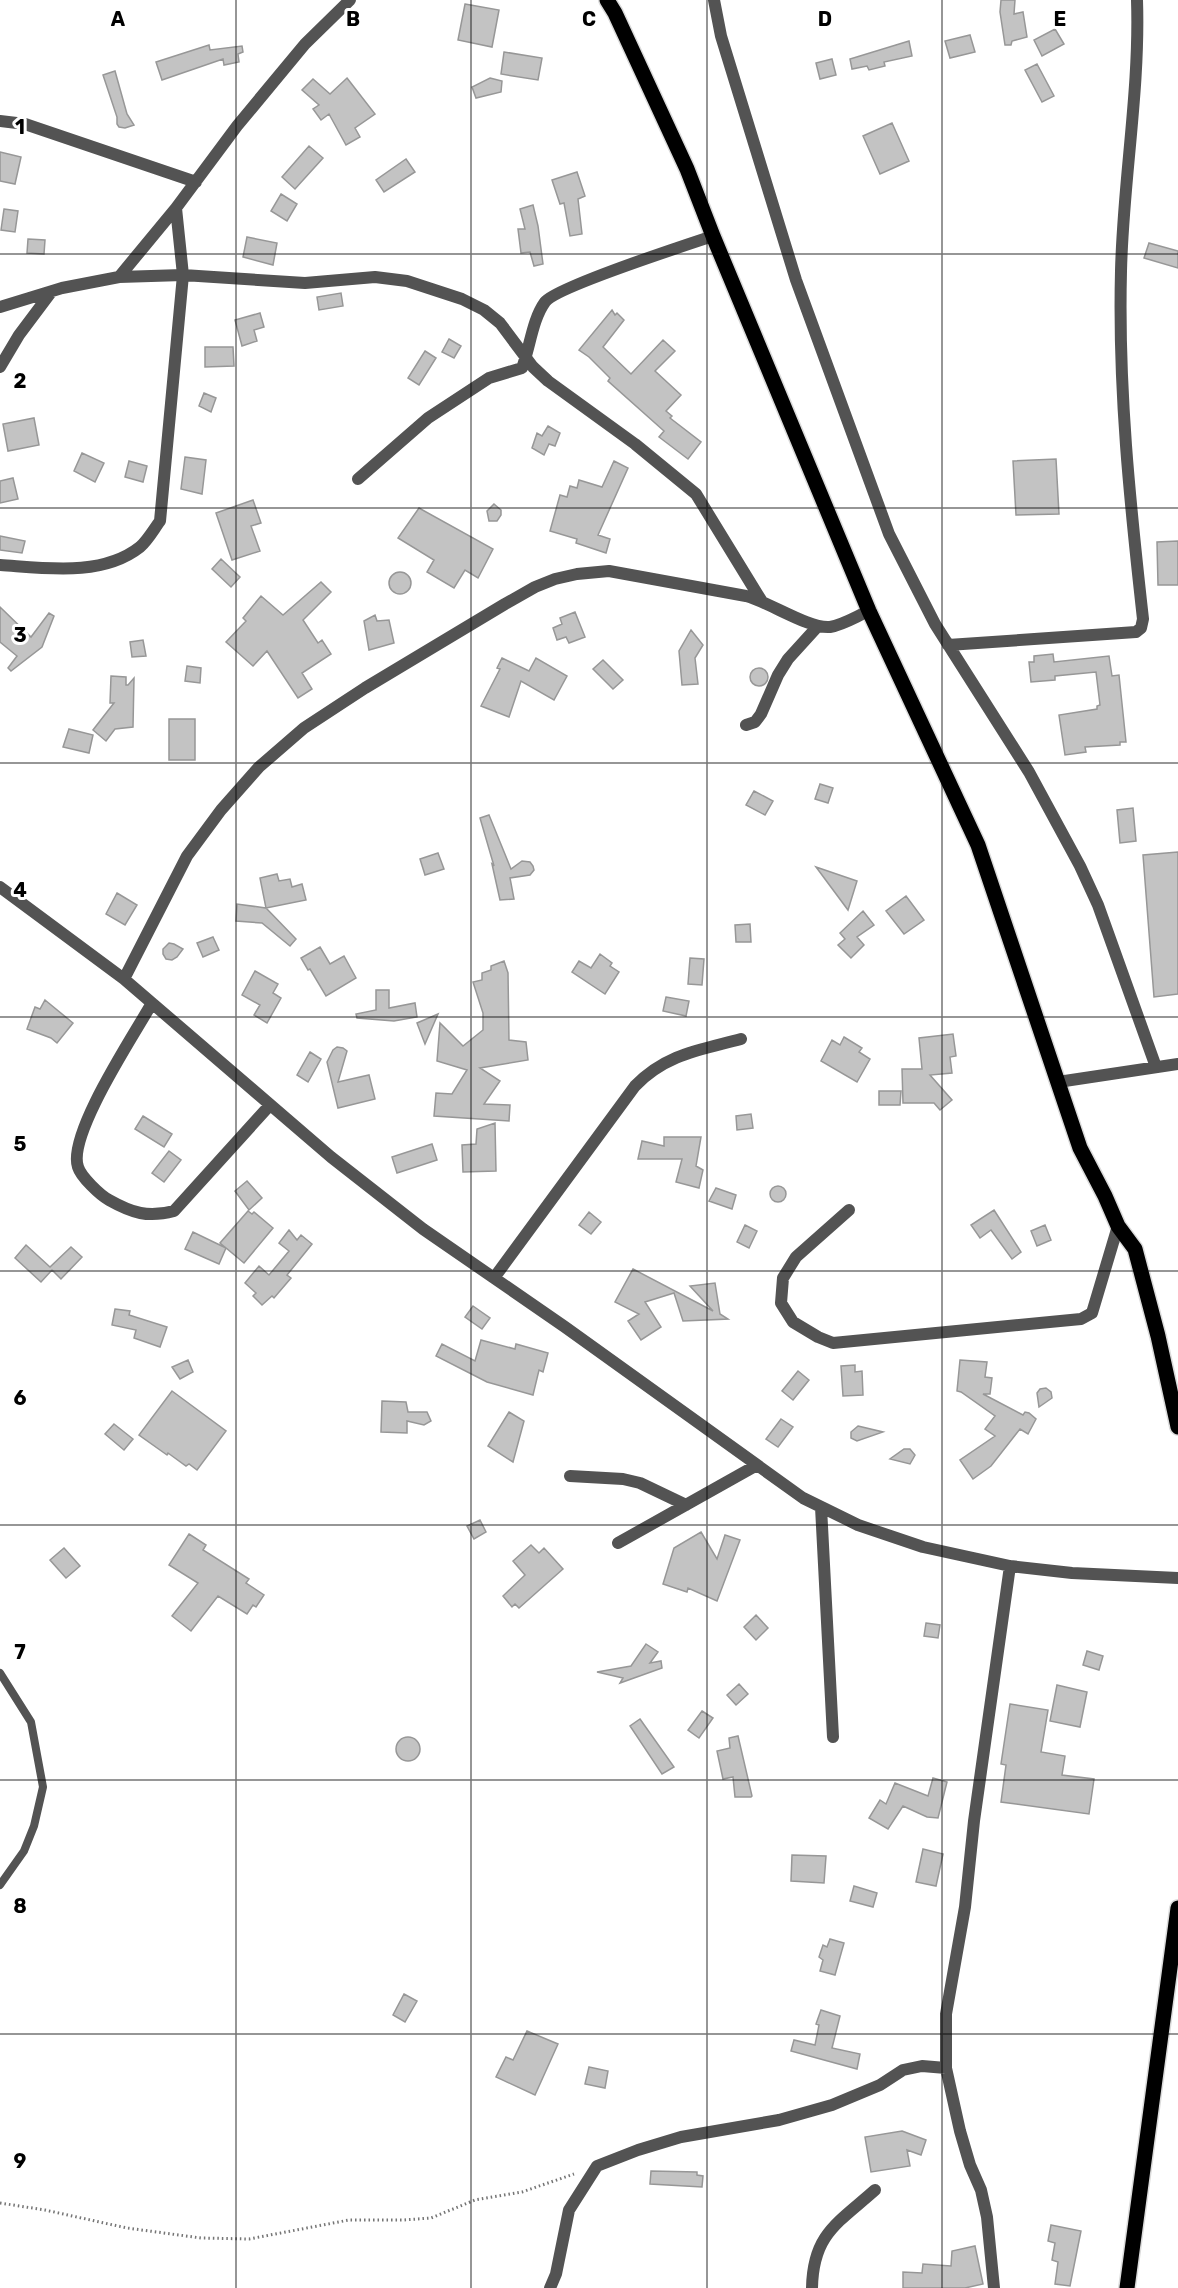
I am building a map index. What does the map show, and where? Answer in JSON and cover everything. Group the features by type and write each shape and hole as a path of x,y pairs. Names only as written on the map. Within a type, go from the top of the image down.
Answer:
{"main road":[{"path":"607,0 687,169 869,611 978,845 1080,1148 1118,1226 1135,1249 1176,1410 1178,1427"},
{"path":"1127,2288 1176,1943 1178,1908"}],"street":[{"path":"119,277 176,208 237,126 305,44 350,0"},
{"path":"714,0 721,36 796,280 890,534 910,578 948,645 1029,772 1080,866 1098,905 1156,1067"},
{"path":"948,645 1136,632 1141,628 1143,619 1128,484 1121,371 1121,270 1137,64 1137,0"},
{"path":"0,121 25,124 196,182"},
{"path":"0,565 86,568 119,559 140,546 160,521 183,275 176,208"},
{"path":"358,479 428,418 489,378 522,368 538,316 549,298 603,275 713,236"},
{"path":"0,307 52,291 119,277 183,275 305,283 375,277 407,281 462,298 484,310 500,323 526,358 548,381 635,444 696,494 761,600"},
{"path":"0,367 19,335 52,291"},
{"path":"124,979 187,856 221,810 259,767 304,728 467,626 535,587 555,579 592,572 609,572 746,596 761,600 818,626 836,625 869,611"},
{"path":"746,724 755,722 761,714 783,667 818,626"},
{"path":"0,887 124,979 331,1157 414,1222 803,1498 858,1525 923,1546 1010,1566 1072,1574 1178,1578"},
{"path":"152,1003 85,1121 77,1150 78,1168 101,1196 129,1211 157,1215 174,1211 270,1105"},
{"path":"494,1278 635,1086 650,1071 674,1058 741,1039"},
{"path":"1058,1082 1178,1064"},
{"path":"849,1210 796,1257 783,1278 782,1303 794,1322 833,1343 1081,1319 1092,1313 1118,1226"},
{"path":"618,1543 757,1465"},
{"path":"570,1476 623,1479 640,1483 686,1505"},
{"path":"821,1507 833,1737"},
{"path":"994,2288 985,2208 960,2131 946,2067 948,1999 965,1907 974,1821 1010,1566"},
{"path":"550,2288 556,2274 568,2210 597,2166 681,2137 779,2120 832,2105 880,2085 903,2070 922,2066 946,2067"},
{"path":"812,2288 819,2247 825,2235 875,2190"}],"lane":[{"path":"0,1672 32,1722 43,1787 34,1826 24,1851 0,1885"}],"path":[{"path":"0,2203 169,2234 201,2238 249,2239 349,2220 431,2218 475,2200 522,2192 597,2166"}],"building":[{"path":"1001,0 1015,0 1014,14 1023,12 1027,37 1012,41 1011,45 1005,45 1000,12"},
{"path":"465,4 499,10 492,47 458,40"},
{"path":"1055,29 1064,44 1042,56 1034,40"},
{"path":"970,35 975,52 950,58 945,41"},
{"path":"909,41 912,56 884,62 885,66 869,70 867,66 852,69 850,59"},
{"path":"209,45 210,50 242,46 243,52 238,54 239,62 224,65 223,59 162,80 156,62"},
{"path":"504,52 542,58 538,80 501,74"},
{"path":"832,59 836,75 820,79 816,63"},
{"path":"1037,64 1054,96 1042,102 1025,70"},
{"path":"115,71 127,114 134,125 125,128 117,124 117,117 103,75"},
{"path":"347,78 375,114 355,128 360,137 346,145 329,114 321,120 313,109 319,105 302,90 313,79 330,94"},
{"path":"490,78 502,81 501,92 476,98 472,87"},
{"path":"892,123 909,161 880,174 863,136"},
{"path":"309,146 323,158 295,189 282,177"},
{"path":"0,152 21,157 15,184 0,181"},
{"path":"406,159 415,172 384,192 376,180"},
{"path":"577,172 585,196 578,199 582,234 570,236 564,203 560,204 552,180"},
{"path":"281,194 297,204 287,221 271,211"},
{"path":"533,205 543,264 534,266 530,252 521,253 518,229 525,229 520,209"},
{"path":"4,209 18,211 15,232 1,230"},
{"path":"247,237 277,243 273,265 243,257"},
{"path":"28,239 45,240 44,254 27,253"},
{"path":"1149,243 1178,251 1178,268 1144,258"},
{"path":"341,293 343,306 319,310 317,297"},
{"path":"612,310 615,315 617,313 624,320 603,347 631,374 663,340 675,351 655,371 681,395 666,411 672,416 670,418 701,442 688,459 659,437 664,431 608,381 610,378 579,350"},
{"path":"260,313 264,327 254,330 257,341 242,346 235,320"},
{"path":"449,339 461,346 454,358 442,352"},
{"path":"205,347 233,347 234,366 205,367"},
{"path":"425,351 436,358 419,385 408,378"},
{"path":"204,393 216,398 211,412 199,406"},
{"path":"34,418 39,445 8,451 3,424"},
{"path":"548,426 560,433 555,446 549,444 544,455 532,448 537,433 542,436"},
{"path":"82,453 104,463 95,482 74,471"},
{"path":"185,457 206,460 202,494 181,489"},
{"path":"1056,459 1059,514 1016,515 1013,461"},
{"path":"129,461 147,466 143,482 125,477"},
{"path":"614,461 628,468 598,535 610,539 606,553 576,543 577,539 550,531 560,495 567,497 570,486 577,488 579,480 602,487"},
{"path":"13,478 18,499 0,503 0,481"},
{"path":"253,500 261,523 251,526 260,551 232,560 216,513"},
{"path":"494,504 501,510 501,515 497,521 489,521 487,511"},
{"path":"419,508 493,549 478,578 465,570 454,588 427,572 434,560 398,538"},
{"path":"0,536 25,541 22,553 0,550"},
{"path":"1178,541 1178,585 1158,585 1157,542"},
{"path":"221,559 240,577 231,587 212,569"},
{"path":"400,572 410,579 411,583 404,593 400,594 390,587 389,583 396,573"},
{"path":"321,582 331,592 303,620 318,643 322,640 331,654 302,673 312,689 298,698 267,651 253,666 226,642 246,621 243,618 261,596 283,615"},
{"path":"0,607 31,637 49,613 54,616 42,647 11,671 8,668 17,656 0,642"},
{"path":"575,612 585,637 569,643 566,637 557,640 553,628 562,624 560,618"},
{"path":"375,615 377,621 389,620 394,643 369,650 364,621"},
{"path":"691,630 703,645 695,658 698,684 682,685 679,651"},
{"path":"143,640 146,656 132,657 130,642"},
{"path":"1053,654 1054,662 1109,656 1112,676 1119,675 1126,742 1120,742 1120,745 1085,747 1086,752 1065,755 1059,715 1097,709 1100,705 1096,672 1055,676 1055,680 1031,682 1029,662 1034,662 1034,656"},
{"path":"502,658 529,671 536,658 567,676 554,700 521,681 509,717 481,706 500,669 497,668"},
{"path":"603,660 623,680 613,689 593,669"},
{"path":"187,666 201,668 200,683 185,681"},
{"path":"759,668 765,671 768,677 765,683 759,686 753,683 750,677 753,671"},
{"path":"111,676 126,677 126,685 134,678 133,727 115,729 106,741 93,730 114,703 110,703"},
{"path":"169,719 195,719 195,760 169,760"},
{"path":"69,729 93,735 89,753 63,747"},
{"path":"820,784 833,788 828,803 815,799"},
{"path":"754,791 773,801 765,815 746,805"},
{"path":"1133,808 1136,841 1120,843 1117,810"},
{"path":"489,815 511,869 522,861 530,862 533,866 534,870 530,875 510,878 514,899 500,900 492,864 494,866 480,818"},
{"path":"1178,852 1178,994 1154,997 1143,855"},
{"path":"438,853 444,869 425,875 420,859"},
{"path":"816,867 857,881 848,910"},
{"path":"277,874 279,881 290,879 292,887 302,884 306,900 266,908 260,878"},
{"path":"117,893 137,905 125,925 106,914"},
{"path":"906,896 924,920 904,934 886,911"},
{"path":"237,904 266,908 296,939 290,946 262,923 236,921"},
{"path":"863,911 874,925 857,937 864,945 851,958 838,945 845,939 840,933"},
{"path":"750,924 751,942 736,942 735,925"},
{"path":"213,937 219,950 203,957 197,943"},
{"path":"169,943 183,949 172,960 166,959 163,954 163,949"},
{"path":"320,947 330,964 344,956 356,978 326,996 301,958"},
{"path":"600,954 612,963 610,966 619,972 605,994 572,972 579,961 591,968"},
{"path":"690,958 704,959 702,985 688,984"},
{"path":"504,961 508,973 509,1040 526,1042 528,1060 480,1068 500,1081 484,1104 510,1105 509,1121 434,1116 436,1093 452,1094 467,1070 437,1061 440,1023 463,1046 483,1030 483,1013 473,982 482,980 482,973 491,970 491,966"},
{"path":"255,971 278,984 273,993 281,998 267,1023 254,1015 260,1005 242,995"},
{"path":"376,990 389,990 389,1008 415,1003 417,1017 394,1021 357,1018 356,1014 376,1010"},
{"path":"666,997 689,1001 686,1016 663,1011"},
{"path":"45,1000 73,1023 57,1043 51,1038 27,1029 35,1007 40,1009"},
{"path":"438,1014 425,1044 417,1023"},
{"path":"953,1034 956,1056 950,1057 952,1073 930,1075 952,1100 940,1110 934,1103 903,1103 902,1069 922,1069 919,1038"},
{"path":"844,1037 862,1048 859,1052 870,1059 857,1082 821,1061 832,1040 840,1045"},
{"path":"337,1047 347,1051 338,1082 369,1075 375,1099 338,1108 327,1062"},
{"path":"310,1052 321,1059 308,1082 297,1075"},
{"path":"879,1091 901,1091 900,1105 879,1105"},
{"path":"751,1114 753,1128 737,1130 736,1116"},
{"path":"143,1116 172,1134 164,1147 135,1129"},
{"path":"495,1123 496,1171 463,1172 462,1145 476,1144 477,1129"},
{"path":"664,1137 701,1137 696,1166 703,1170 699,1188 676,1182 682,1159 638,1159 642,1141 664,1146"},
{"path":"432,1144 437,1160 397,1173 392,1157"},
{"path":"169,1151 181,1160 164,1182 152,1173"},
{"path":"247,1181 262,1198 249,1210 235,1191"},
{"path":"778,1186 786,1194 778,1202 770,1194"},
{"path":"716,1188 736,1195 732,1209 709,1201"},
{"path":"994,1210 1021,1252 1012,1259 991,1230 980,1238 971,1225"},
{"path":"248,1211 252,1214 254,1212 273,1228 244,1263 220,1243"},
{"path":"589,1212 601,1222 591,1234 579,1225"},
{"path":"745,1225 757,1231 749,1248 737,1242"},
{"path":"1045,1225 1051,1240 1037,1246 1031,1231"},
{"path":"289,1230 297,1240 301,1235 312,1244 287,1275 291,1278 274,1298 272,1296 262,1305 253,1296 256,1293 245,1283 259,1266 269,1275 289,1251 279,1243"},
{"path":"193,1232 226,1248 219,1264 185,1249"},
{"path":"26,1245 50,1267 71,1247 82,1257 61,1279 52,1270 41,1282 15,1258"},
{"path":"633,1269 713,1311 690,1286 715,1283 720,1314 728,1319 683,1321 674,1293 645,1302 661,1327 641,1340 628,1321 639,1314 615,1302"},
{"path":"473,1306 490,1318 482,1329 465,1317"},
{"path":"115,1309 130,1311 129,1315 167,1327 160,1347 134,1338 136,1330 112,1325"},
{"path":"481,1340 515,1349 516,1344 548,1353 543,1372 539,1370 533,1395 487,1382 436,1356 442,1344 475,1361"},
{"path":"188,1360 193,1372 180,1379 172,1367"},
{"path":"960,1360 987,1362 985,1377 992,1378 990,1394 983,1394 1023,1415 1025,1412 1029,1413 1036,1419 1028,1434 1020,1429 991,1466 973,1479 960,1460 995,1436 985,1429 995,1416 957,1391"},
{"path":"855,1365 855,1372 862,1371 863,1395 843,1396 841,1366"},
{"path":"798,1371 809,1380 793,1400 782,1391"},
{"path":"1046,1388 1051,1392 1052,1398 1039,1407 1037,1393 1040,1389"},
{"path":"172,1391 226,1431 197,1470 189,1464 186,1466 168,1453 167,1455 139,1435"},
{"path":"382,1401 406,1402 408,1412 427,1412 431,1421 424,1425 407,1421 407,1433 381,1432"},
{"path":"509,1412 524,1421 513,1462 488,1446"},
{"path":"781,1419 793,1427 778,1447 766,1439"},
{"path":"114,1424 133,1439 124,1450 105,1434"},
{"path":"858,1426 883,1432 857,1441 851,1438 851,1432"},
{"path":"904,1449 910,1449 915,1455 910,1464 890,1459"},
{"path":"480,1520 486,1532 474,1539 467,1526"},
{"path":"701,1532 717,1559 725,1535 740,1540 717,1601 688,1588 687,1592 663,1584 674,1548"},
{"path":"189,1534 206,1545 203,1550 249,1579 246,1583 264,1595 256,1607 253,1605 247,1614 218,1596 191,1631 172,1616 198,1583 169,1565"},
{"path":"531,1545 539,1553 544,1548 563,1569 519,1608 515,1604 512,1607 503,1596 525,1575 513,1561"},
{"path":"64,1548 80,1566 66,1578 50,1560"},
{"path":"756,1615 768,1628 756,1640 744,1627"},
{"path":"926,1623 940,1625 938,1638 924,1636"},
{"path":"646,1644 658,1652 650,1663 661,1661 662,1668 620,1683 623,1678 597,1672 631,1666"},
{"path":"1087,1651 1103,1656 1099,1670 1083,1665"},
{"path":"739,1684 748,1694 736,1705 727,1695"},
{"path":"1057,1685 1087,1692 1080,1727 1050,1721"},
{"path":"1010,1704 1048,1710 1041,1752 1065,1756 1062,1775 1094,1779 1089,1814 1001,1802 1006,1765 1001,1764"},
{"path":"702,1711 713,1718 699,1738 688,1730"},
{"path":"640,1719 674,1767 662,1774 630,1726"},
{"path":"738,1736 751,1797 735,1797 733,1777 723,1779 717,1751 730,1748 729,1738"},
{"path":"408,1737 413,1738 419,1744 419,1754 413,1760 408,1761 403,1760 397,1754 396,1749 397,1744 403,1738"},
{"path":"933,1778 947,1782 938,1818 927,1817 903,1806 888,1829 869,1818 880,1800 886,1804 895,1783 928,1796"},
{"path":"923,1849 943,1854 936,1886 916,1882"},
{"path":"792,1855 826,1856 824,1883 791,1881"},
{"path":"854,1886 877,1893 873,1907 850,1901"},
{"path":"830,1939 844,1943 835,1975 820,1971 823,1960 819,1957 823,1945 827,1947"},
{"path":"404,1994 417,2001 405,2022 393,2015"},
{"path":"821,2010 840,2016 832,2048 860,2054 857,2069 791,2051 794,2040 815,2045 819,2025 816,2024"},
{"path":"527,2031 558,2044 535,2095 496,2077 506,2057 513,2060"},
{"path":"589,2067 608,2071 605,2088 585,2084"},
{"path":"902,2131 926,2140 921,2155 907,2150 910,2166 871,2172 865,2137"},
{"path":"651,2171 697,2172 697,2175 703,2176 702,2187 650,2184"},
{"path":"1051,2225 1081,2231 1070,2286 1055,2284 1058,2262 1052,2260 1055,2243 1048,2241"},
{"path":"975,2246 983,2284 965,2288 903,2288 903,2272 922,2273 923,2264 951,2266 952,2251"}]}
